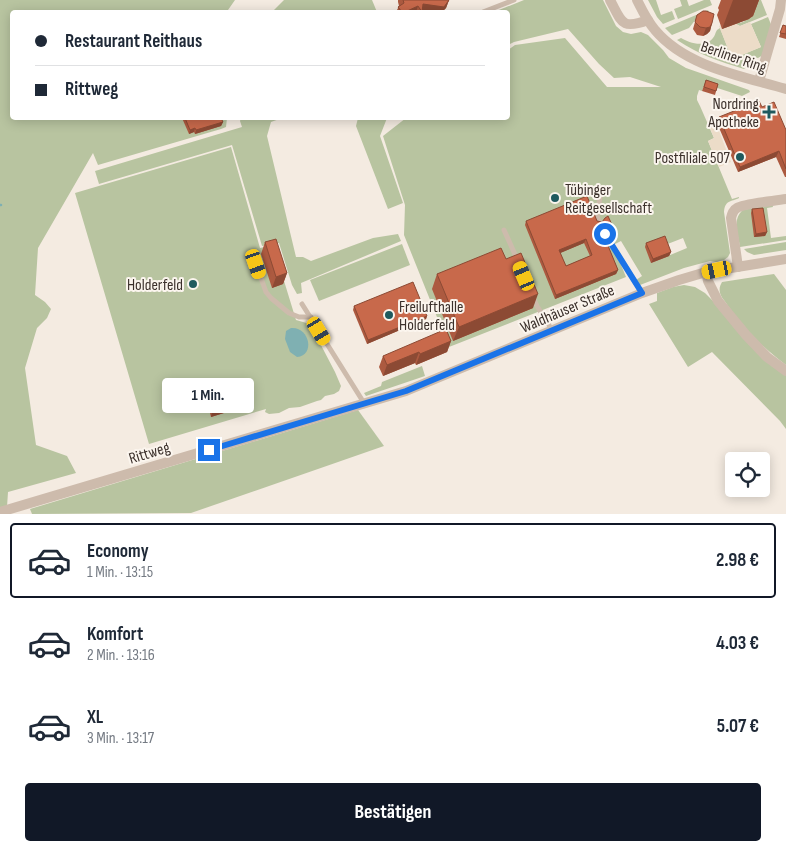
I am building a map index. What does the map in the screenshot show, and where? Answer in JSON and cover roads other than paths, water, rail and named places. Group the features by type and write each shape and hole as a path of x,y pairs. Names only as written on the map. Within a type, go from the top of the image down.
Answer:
{"street":[{"path":"610,0 621,21 628,25 636,25 648,20"},
{"name":"Berliner Ring","path":"637,0 655,30 670,44 694,60 786,89"},
{"path":"759,81 781,0"},
{"path":"738,267 731,218 732,212 744,206 786,199"},
{"name":"Waldhäuser Straße","path":"364,404 406,391 642,293 706,272 786,259"},
{"path":"706,272 708,281 718,301 767,357 786,371"},
{"name":"Rittweg","path":"0,512 364,404"}],"lane":[{"path":"488,10 514,0"},
{"path":"600,222 597,216 601,190"},
{"path":"504,230 519,264"},
{"path":"605,234 642,293"},
{"path":"256,264 266,292 271,298 288,313 299,317 311,317"},
{"path":"530,289 537,306 552,331"},
{"path":"302,304 364,404"}],"water":[{"path":"291,328 302,331 308,341 307,351 297,357 290,352 285,339 286,331"}],"place":[{"name":"Nordring Apotheke","path":"769,112"},
{"name":"Postfiliale 507","path":"740,157"},
{"name":"Tübinger Reitgesellschaft","path":"555,198"},
{"name":"Holderfeld","path":"193,284"},
{"name":"Freilufthalle Holderfeld","path":"389,315"}]}
